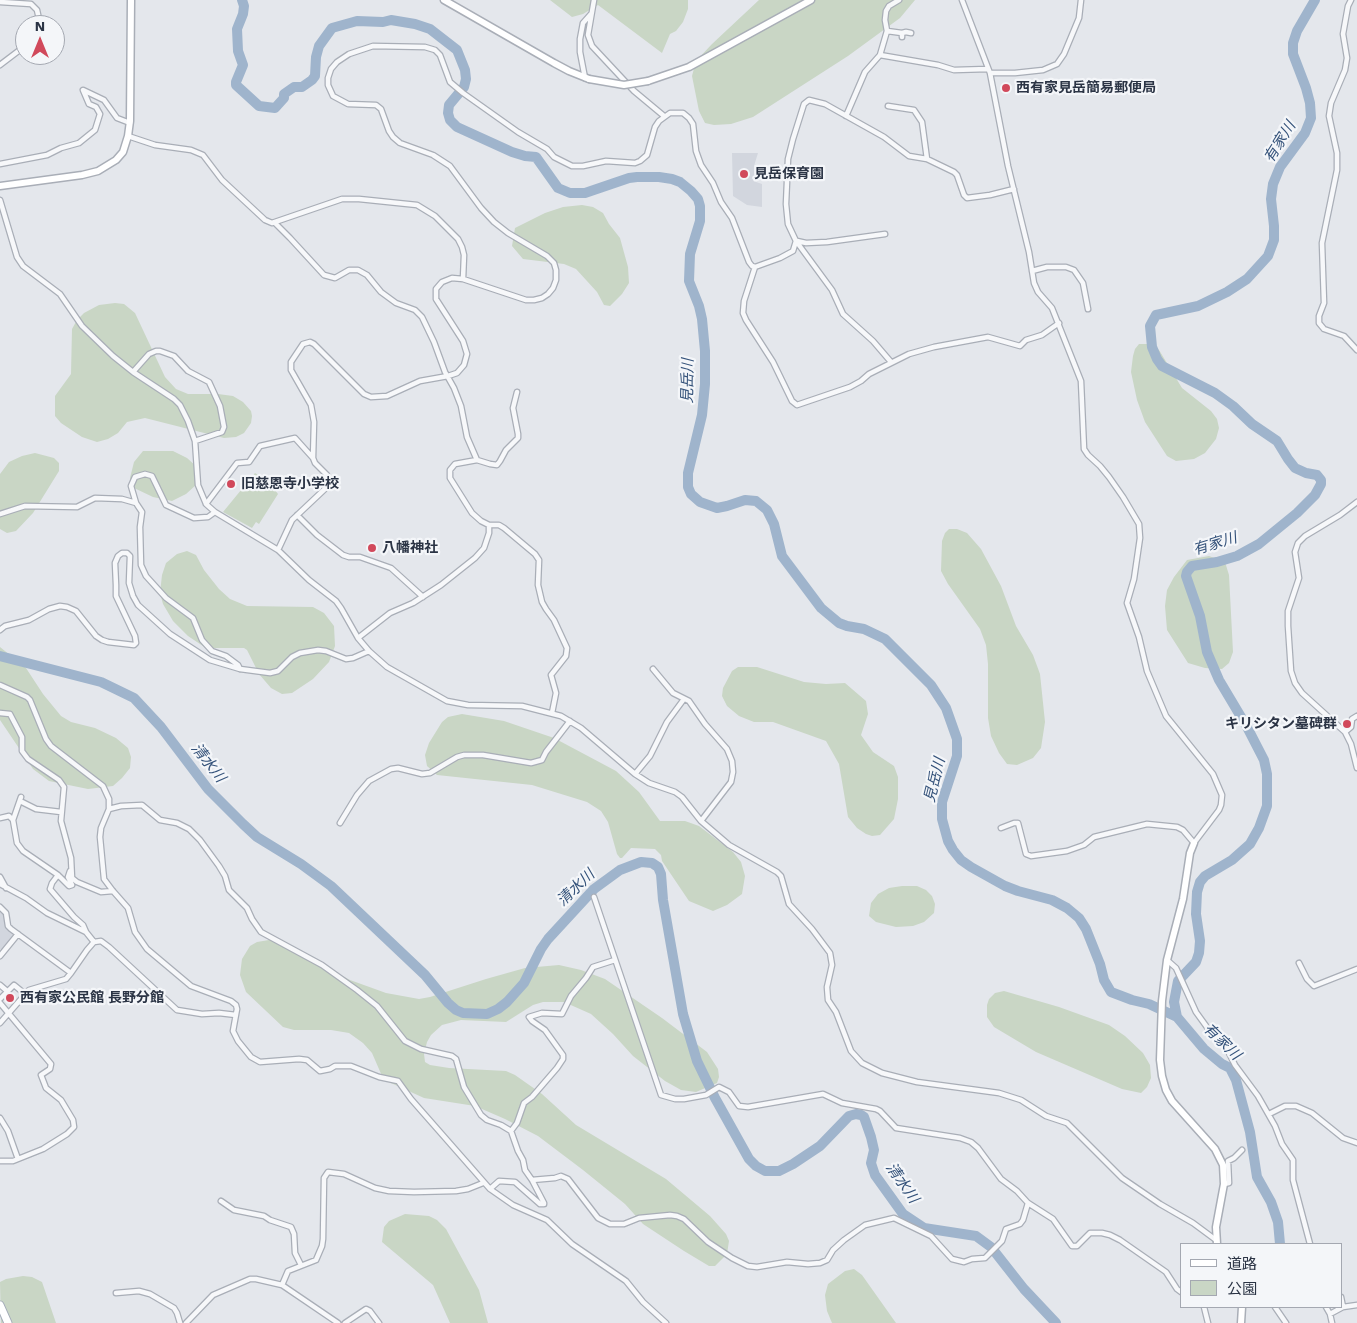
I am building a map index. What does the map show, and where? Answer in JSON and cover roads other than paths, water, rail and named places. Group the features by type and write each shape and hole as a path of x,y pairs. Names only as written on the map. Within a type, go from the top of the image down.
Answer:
{"main road":[{"path":"0,1305 8,1323"}],"street":[{"path":"0,186 98,171 116,160 122,152 128,136 130,123 131,0"},
{"path":"444,0 554,63 587,79 624,85 668,75 710,56 811,0"},
{"path":"594,0 588,35 592,46 634,91 664,116"},
{"path":"846,116 865,72 880,55 887,32 886,11 889,6 899,0"},
{"path":"962,0 989,71 1008,166 1029,252 1034,283 1038,292 1052,308 1081,381 1084,449 1109,477 1139,524 1140,538 1134,579 1127,603 1139,637 1147,672 1166,716 1213,774 1221,790 1222,800 1219,810 1194,843 1189,858 1182,899 1167,960 1162,1001 1160,1060 1166,1090 1178,1108 1215,1149 1223,1165 1224,1184 1216,1227 1216,1242"},
{"path":"880,55 938,65 954,70 1015,73 1043,70 1057,64 1064,54 1079,18 1081,0"},
{"path":"1351,0 1343,34 1347,58 1345,70 1331,103 1329,116 1337,153 1337,170 1322,243 1324,303 1319,316 1319,323 1324,328 1344,336 1357,350"},
{"path":"0,2 31,4 38,10 39,15"},
{"path":"587,79 580,52 580,39 583,23 591,14"},
{"path":"887,32 902,35 906,32 911,34"},
{"path":"313,458 313,411 292,374 290,365 303,344 310,342 314,344 364,394 371,397 387,396 420,381 448,376 461,369 466,359 466,349 435,294 436,289 442,282 452,278 463,279 526,300 534,300 542,298 553,288 556,280 554,263 547,256 508,233 494,222 481,208 450,166 433,154 400,143 393,137 388,131 381,109 376,105 348,104 333,96 330,92 328,78 331,70 337,62 349,54 373,46 425,46 435,50 440,54 450,82 461,92 546,149 554,157 572,166 583,166 606,161 640,162 647,155 655,127 664,116 670,113 683,114 693,124 696,151 701,165 732,218 749,262 755,267"},
{"path":"0,65 15,54"},
{"path":"0,164 47,155 61,148 79,143 95,130 100,114 96,107 89,104 83,90 104,100 117,118 130,123"},
{"path":"891,362 873,341 843,314 832,290 796,241 788,224 786,182 792,139 804,104 809,100 825,104 884,137 909,156 927,159 957,174 964,195 967,198 990,196 1014,188"},
{"path":"888,106 914,110 922,122 927,159"},
{"path":"128,136 155,145 192,150 203,154 222,180 266,220 274,223 324,275 335,278 349,270 358,270 367,275 380,292 396,303 419,313 434,342 461,406 467,437 478,460"},
{"path":"274,223 330,202 342,200 359,198 417,206 435,216 458,239 464,255 463,279"},
{"path":"0,200 18,257 23,266 60,294 82,326 95,340 133,372 180,406 195,441 198,485 206,504 215,512 278,550 309,580 336,601 358,638 387,667 398,675 447,701 468,705 522,706 552,713 570,720 648,783 675,792 682,797 701,821 728,845 777,872 780,876 790,904 830,953 832,965 828,1000 836,1012 851,1051 862,1063 882,1073 916,1082 999,1093 1021,1100 1046,1116 1067,1123 1122,1178 1160,1204 1193,1223 1216,1242"},
{"path":"796,241 806,243 827,242 885,234"},
{"path":"755,267 780,258 792,251 796,241"},
{"path":"755,267 744,301 743,313 795,404 800,405 850,387 869,374 909,354 979,338 997,339 1020,346 1026,340 1042,335 1059,323"},
{"path":"1032,270 1047,267 1066,267 1074,270 1083,282 1088,309"},
{"path":"133,372 149,354 160,351 174,356 188,371 209,382 220,406 224,430 195,441"},
{"path":"516,392 513,408 518,438 506,450 497,465 478,460 454,464 449,474 469,509 481,521 504,528 535,554 538,560 538,585 542,602 554,620 567,648 566,656 551,674 556,693 552,713"},
{"path":"206,504 237,463 249,462 260,446 296,438 327,475 328,483 327,487 289,525 278,550"},
{"path":"215,512 208,517 194,518 166,505 152,476 144,474 135,477 131,486 136,503 142,512 140,527 141,565 146,576 166,598 193,618 202,640 212,651 226,656 238,664 240,669"},
{"path":"0,514 25,506 76,507 95,498 122,499 136,503"},
{"path":"1357,502 1340,515 1305,536 1298,543 1295,552 1298,578 1288,611 1288,648 1291,672 1295,683 1302,693 1345,732 1351,744 1357,768"},
{"path":"297,515 317,534 344,555 360,557 391,568 423,597"},
{"path":"358,638 390,614 423,597 475,558 484,548 490,533 490,525"},
{"path":"0,630 5,626 29,620 49,609 60,606 76,611 96,636 102,640 134,645 136,643 135,636 116,596 115,563 118,556 122,553 127,553 130,556 129,583 138,605 170,634 210,660 240,669 270,673 278,671 292,657 300,653 318,650 326,651 346,659 369,651"},
{"path":"654,669 673,693 689,701 726,749 733,766 733,777 728,788 701,821"},
{"path":"0,685 23,694 30,700 46,739 51,746 103,786 109,799 109,809 101,828 100,837 104,879 128,908 136,932 147,949 191,986 231,1001 236,1005 233,1031 251,1058 260,1062 307,1060 320,1071 335,1066 351,1066 378,1077 398,1081 483,1183 513,1205 547,1220 572,1244 626,1281 643,1302 666,1323"},
{"path":"635,774 650,756 667,722 684,699"},
{"path":"0,713 10,714 22,737 22,751 28,759 60,780 64,787 61,822 71,858 72,878 76,882 102,892 112,891"},
{"path":"1345,732 1351,727 1352,719 1357,716"},
{"path":"340,823 357,795 370,780 391,769 398,768 422,774 464,755 484,755 531,763 542,760 570,720"},
{"path":"61,812 36,809 20,799 13,820 17,842 23,851 58,875 69,886 72,885 68,877 71,870"},
{"path":"109,809 121,806 142,805 160,820 177,823 189,829 200,840 219,866 225,876 229,890 247,908 261,932 322,965 357,990 377,1006 405,1042 421,1049 452,1056 458,1064 464,1087 481,1115 487,1120 511,1131 525,1170 544,1200 544,1204 540,1204 515,1182 499,1181 490,1189"},
{"path":"0,818 9,816 13,820"},
{"path":"1001,828 1014,823 1018,824 1026,854 1031,856 1067,851 1084,845 1094,837 1147,824 1178,827 1194,843"},
{"path":"58,875 50,889 83,925 94,942"},
{"path":"0,877 6,888"},
{"path":"0,884 26,898 47,913 86,932"},
{"path":"594,897 661,1095 684,1099 709,1093 719,1087 729,1092 739,1106 742,1107 823,1094 842,1103 876,1109 896,1128 913,1132 938,1133 972,1142 1001,1179 1017,1191 1028,1203 1053,1219 1072,1246 1077,1246 1090,1233 1110,1235 1166,1272 1180,1291"},
{"path":"0,907 6,913 8,926 71,973"},
{"path":"0,956 18,934"},
{"path":"0,1024 33,987 59,982 71,973 94,942 101,941 110,947 177,1010 202,1014 236,1015"},
{"path":"511,1131 517,1123 524,1103 532,1097 563,1059 563,1055 544,1030 532,1021 529,1016 542,1013 562,1014 571,996 586,978 592,967 615,960"},
{"path":"1167,960 1173,965 1196,1012 1209,1030 1230,1051 1235,1065 1269,1114 1282,1144 1293,1160 1293,1180 1310,1243"},
{"path":"1299,963 1307,979 1314,986 1357,969"},
{"path":"0,985 8,991"},
{"path":"0,1161 13,1161 43,1149 67,1134 74,1127 73,1120 60,1100 46,1088 41,1075 50,1069 51,1064 0,1001 12,986 15,985 25,994"},
{"path":"1269,1114 1285,1106 1296,1106 1312,1114 1343,1138 1357,1143"},
{"path":"0,1118 8,1132 18,1159"},
{"path":"1224,1184 1229,1183 1228,1161 1242,1150"},
{"path":"282,1285 288,1271 316,1260 322,1246 324,1178 328,1172 344,1174 375,1188 389,1191 456,1191 483,1183"},
{"path":"532,1180 561,1176 568,1179 598,1218 610,1224 624,1224 639,1218 677,1216 684,1219 708,1242 732,1258 748,1266 757,1267 787,1262 820,1263 827,1260 833,1250 844,1240 866,1225 894,1218 931,1236 952,1259 964,1262 988,1257 1002,1241 1006,1229 1020,1224 1023,1220 1028,1203"},
{"path":"221,1201 234,1210 264,1216 291,1227 294,1234 295,1253 301,1265"},
{"path":"186,1323 213,1296 250,1279 282,1285 338,1323"},
{"path":"116,1293 139,1291 150,1294 174,1308 180,1323"},
{"path":"1342,1302 1343,1307 1357,1305"},
{"path":"1204,1308 1208,1323"},
{"path":"1241,1323 1242,1308"},
{"path":"1276,1308 1286,1323"},
{"path":"1327,1308 1332,1323"},
{"path":"1330,1314 1341,1308"},
{"path":"345,1323 366,1309 380,1323"}],"waterway":[{"name":"見岳川","path":"242,0 244,6 243,14 237,29 238,51 243,65 236,85 259,106 275,108 284,98 284,94 294,87 302,87 312,80 315,76 316,57 319,46 332,28 357,21 383,22 391,20 415,24 430,29 457,50 465,70 466,79 464,87 449,105 448,113 450,120 457,127 512,152 536,157 558,188 570,193 585,193 637,177 672,179 680,182 691,191 698,199 700,221 690,254 689,281 702,319 705,351 705,384 702,415 688,473 688,487 691,494 700,502 717,508 745,500 756,501 767,510 774,524 782,556 821,608 839,623 864,629 885,639 931,685 946,708 957,739 957,756 942,802 942,819 948,841 961,860 1005,886 1052,900 1067,908 1079,918 1086,929 1100,964 1104,980 1111,992 1149,1004 1177,1017"},
{"name":"有家川","path":"1280,1243 1278,1222 1271,1202 1257,1177 1250,1132 1236,1080 1230,1068 1204,1049 1177,1017 1174,1002 1178,981 1196,962 1199,953 1200,941 1196,914 1197,892 1200,882 1205,876 1232,860 1250,844 1259,828 1267,806 1267,774 1264,760 1219,680 1207,652 1200,616 1186,576 1192,566 1217,562 1237,556 1259,544 1297,513 1315,495 1321,480 1317,475 1295,468 1277,441 1252,424 1233,406 1215,393 1162,366 1152,347 1150,326 1156,315 1198,306 1227,292 1247,279 1268,256 1274,240 1271,199 1273,184 1280,167 1305,133 1311,118 1306,88 1293,54 1293,43 1297,31 1315,0"},
{"name":"清水川","path":"0,656 101,682 134,698 161,727 208,789 243,824 257,837 301,864 331,886 425,975 448,1003 463,1013 487,1014 507,1002 524,983 548,939 594,889 620,870 641,862 652,863 658,867 661,874 663,900 683,1014 697,1061 749,1159 765,1171 779,1171 820,1146 849,1116 861,1115 864,1117 871,1137 874,1150 871,1163 875,1175 903,1214 924,1228 976,1236 991,1247 1024,1289 1056,1323"}],"place":[{"name":"西有家見岳簡易郵便局","path":"1006,88"},
{"name":"見岳保育園","path":"744,174"},
{"name":"旧慈恩寺小学校","path":"231,484"},
{"name":"八幡神社","path":"372,548"},
{"name":"キリシタン墓碑群","path":"1347,724"},
{"name":"西有家公民館 長野分館","path":"10,998"}]}
